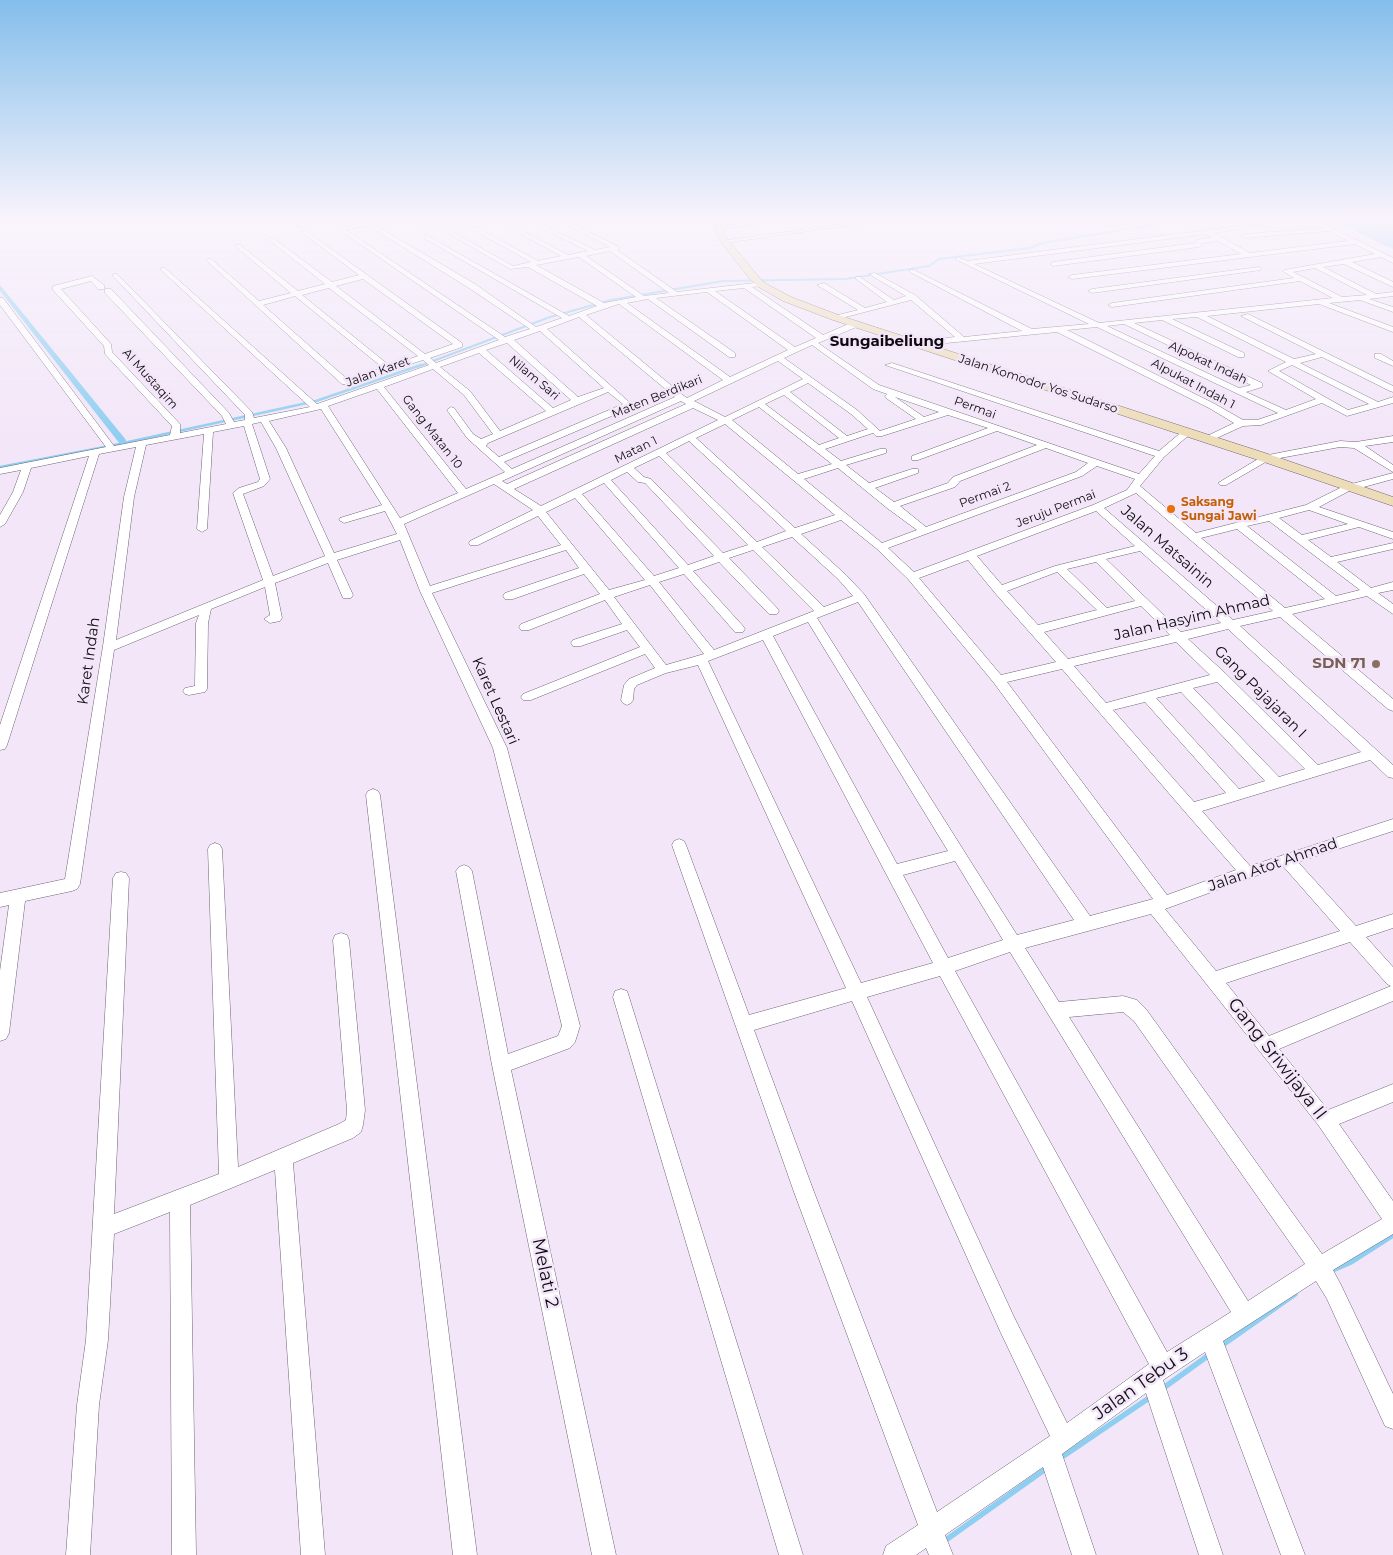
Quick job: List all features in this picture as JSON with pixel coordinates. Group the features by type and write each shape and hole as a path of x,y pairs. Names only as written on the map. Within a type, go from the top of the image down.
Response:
{"street":[{"name":"Al Mustaqim","path":"61,294 108,346 108,352 175,433"},
{"name":"Al Mustaqim","path":"109,294 229,421"},
{"path":"132,294 249,419 265,479 261,484 238,493 269,581 276,618 270,619"},
{"name":"Karet Lestari","path":"188,294 307,399 318,406 398,523 426,591 500,748 571,1026 569,1036 564,1042 501,1064"},
{"path":"246,294 343,381 350,382 389,370 429,361 456,347 458,343 389,294"},
{"path":"258,304 297,294 389,370"},
{"path":"341,294 468,393 498,435"},
{"path":"436,294 502,338 577,401"},
{"path":"483,294 533,327 610,388 640,416"},
{"path":"525,294 566,317"},
{"path":"583,294 602,305"},
{"path":"637,294 732,355"},
{"name":"Jalan Karet","path":"0,471 94,453 109,447 142,444 175,433 210,430 229,421 264,419 318,406 380,386 429,361 480,349 502,338 580,314 602,305 656,294"},
{"path":"713,294 794,350"},
{"path":"757,294 822,338"},
{"name":"Jalan Komodor Yos Sudarso","path":"778,294 837,318 1208,438 1393,502"},
{"path":"835,294 863,310"},
{"path":"881,294 893,302"},
{"path":"906,294 962,339"},
{"path":"956,294 1031,332"},
{"name":"Alpokat Indah","path":"1031,294 1285,413"},
{"path":"1096,294 1119,310"},
{"path":"1112,305 1198,294"},
{"path":"1329,294 1341,299"},
{"path":"1370,294 1375,296"},
{"path":"916,344 1098,325 1128,320 1393,294"},
{"path":"837,318 912,297"},
{"path":"1360,298 1393,310"},
{"path":"0,300 109,447"},
{"path":"620,301 728,380"},
{"path":"1319,302 1393,330"},
{"name":"Gang Sriwijaya II","path":"580,314 688,401 727,421 881,547 912,577 998,680 1214,979 1325,1120 1393,1218"},
{"path":"1198,314 1378,405"},
{"path":"1246,316 1393,389"},
{"path":"1163,318 1242,356"},
{"path":"1128,320 1259,385 1238,390"},
{"name":"Maten Berdikari","path":"398,523 640,416 688,401 728,380 856,324"},
{"name":"Alpukat Indah 1","path":"1058,329 1212,406 1241,423 1258,423 1321,400"},
{"name":"Permai","path":"812,342 876,387 1095,463 1138,482"},
{"name":"Nilam Sari","path":"480,349 552,412 610,388"},
{"path":"1322,355 1293,362 1272,372 1347,413 1393,400"},
{"path":"1378,356 1393,364"},
{"path":"779,358 854,412 879,434 947,412"},
{"path":"889,365 1162,455"},
{"name":"Matan 1","path":"474,544 539,510 727,421 809,379"},
{"name":"Gang Matan 10","path":"380,386 464,494"},
{"path":"876,387 923,420"},
{"path":"784,391 846,439"},
{"path":"507,488 688,401"},
{"path":"760,403 924,530"},
{"path":"497,461 628,405"},
{"path":"451,410 470,436 511,473"},
{"path":"481,444 552,412"},
{"path":"264,419 281,448 348,595"},
{"path":"1208,438 1241,423"},
{"path":"915,458 995,429"},
{"path":"202,529 210,430"},
{"path":"818,448 874,430"},
{"name":"Jeruju Permai","path":"912,577 1097,507 1131,492 1162,455 1187,432"},
{"path":"690,438 842,577 860,597 1086,924"},
{"path":"1223,483 1266,458 1340,444 1356,445 1393,439"},
{"name":"Karet Indah","path":"18,896 72,884 129,497 142,444"},
{"path":"1356,445 1393,469"},
{"path":"891,506 952,485 956,479 1044,446"},
{"path":"796,478 883,451"},
{"path":"660,452 754,546 816,614 959,854 1244,1314"},
{"path":"0,745 94,453"},
{"name":"Permai 2","path":"881,547 1080,474 1095,463"},
{"path":"0,524 18,492 27,466"},
{"path":"628,468 641,480 648,481 773,611"},
{"path":"867,487 915,471"},
{"path":"1196,536 1310,507 1348,488 1393,476"},
{"path":"605,479 739,629"},
{"path":"494,480 539,510 630,624 663,670"},
{"path":"1138,482 1196,536 1393,706"},
{"path":"576,493 652,581 707,657 1007,1324 1056,1455 1084,1555"},
{"path":"344,520 387,507"},
{"name":"Jalan Matsainin","path":"1097,507 1393,772"},
{"path":"1310,507 1393,536"},
{"path":"525,627 607,595 842,516"},
{"path":"1271,517 1393,610"},
{"path":"1300,539 1361,524"},
{"path":"1239,525 1335,601"},
{"path":"108,648 269,581 331,558 403,536"},
{"path":"426,591 568,546"},
{"path":"1330,561 1393,546"},
{"path":"999,590 1059,568 1142,547"},
{"path":"970,555 1247,873"},
{"name":"Gang Pajajaran I","path":"1097,557 1221,676 1315,770"},
{"path":"1059,568 1104,611"},
{"path":"509,596 587,569"},
{"name":"Jalan Hasyim Ahmad","path":"998,680 1393,586"},
{"path":"627,700 628,688 633,682 663,670 707,657 860,597"},
{"path":"1035,630 1144,602"},
{"path":"189,691 201,689 202,623 206,610 204,608"},
{"path":"578,643 630,624"},
{"path":"766,634 944,967 1156,1381 1211,1555"},
{"path":"527,697 647,649"},
{"path":"1105,708 1221,676"},
{"path":"1183,686 1276,782"},
{"path":"1147,696 1235,794"},
{"path":"1191,809 1235,794 1372,754"},
{"path":"374,795 465,1555"},
{"name":"Jalan Atot Ahmad","path":"744,1025 944,967 1014,943 1159,904 1286,859 1393,825"},
{"path":"679,845 804,1192 936,1541"},
{"path":"215,850 228,1180"},
{"path":"893,870 959,854"},
{"path":"1286,859 1393,979"},
{"name":"Melati 2","path":"464,871 501,1064 604,1555"},
{"path":"78,1555 88,1405 96,1348 104,1228 121,878"},
{"path":"0,900 18,896 0,1033"},
{"path":"1214,979 1393,921"},
{"path":"104,1228 180,1200 346,1131 354,1124 356,1110 341,940"},
{"path":"1266,1046 1393,993"},
{"path":"621,997 791,1555"},
{"path":"1056,1010 1123,1004 1131,1006 1140,1015 1321,1270 1334,1292 1393,1418"},
{"path":"1325,1120 1393,1092"},
{"path":"284,1156 313,1555"},
{"path":"180,1200 184,1555"},
{"name":"Jalan Tebu 3","path":"896,1555 936,1541 1156,1381 1214,1345 1244,1314 1321,1270 1393,1223"},
{"path":"1214,1345 1293,1555"}],"waterway":[{"path":"5,294 123,442"},
{"path":"417,367 550,317 611,300 649,294"},
{"path":"0,467 110,446 316,401 421,365"},
{"path":"1330,1271 1351,1262 1393,1235"},
{"path":"1221,1346 1295,1294"},
{"path":"1162,1389 1209,1355"},
{"path":"1059,1459 1152,1396"},
{"path":"943,1542 1047,1468"}],"place":[{"name":"Saksang Sungai Jawi","path":"1171,509"},
{"name":"SDN 71","path":"1376,664"}],"district":[{"name":"Sungaibeliung","path":"887,342"}]}
